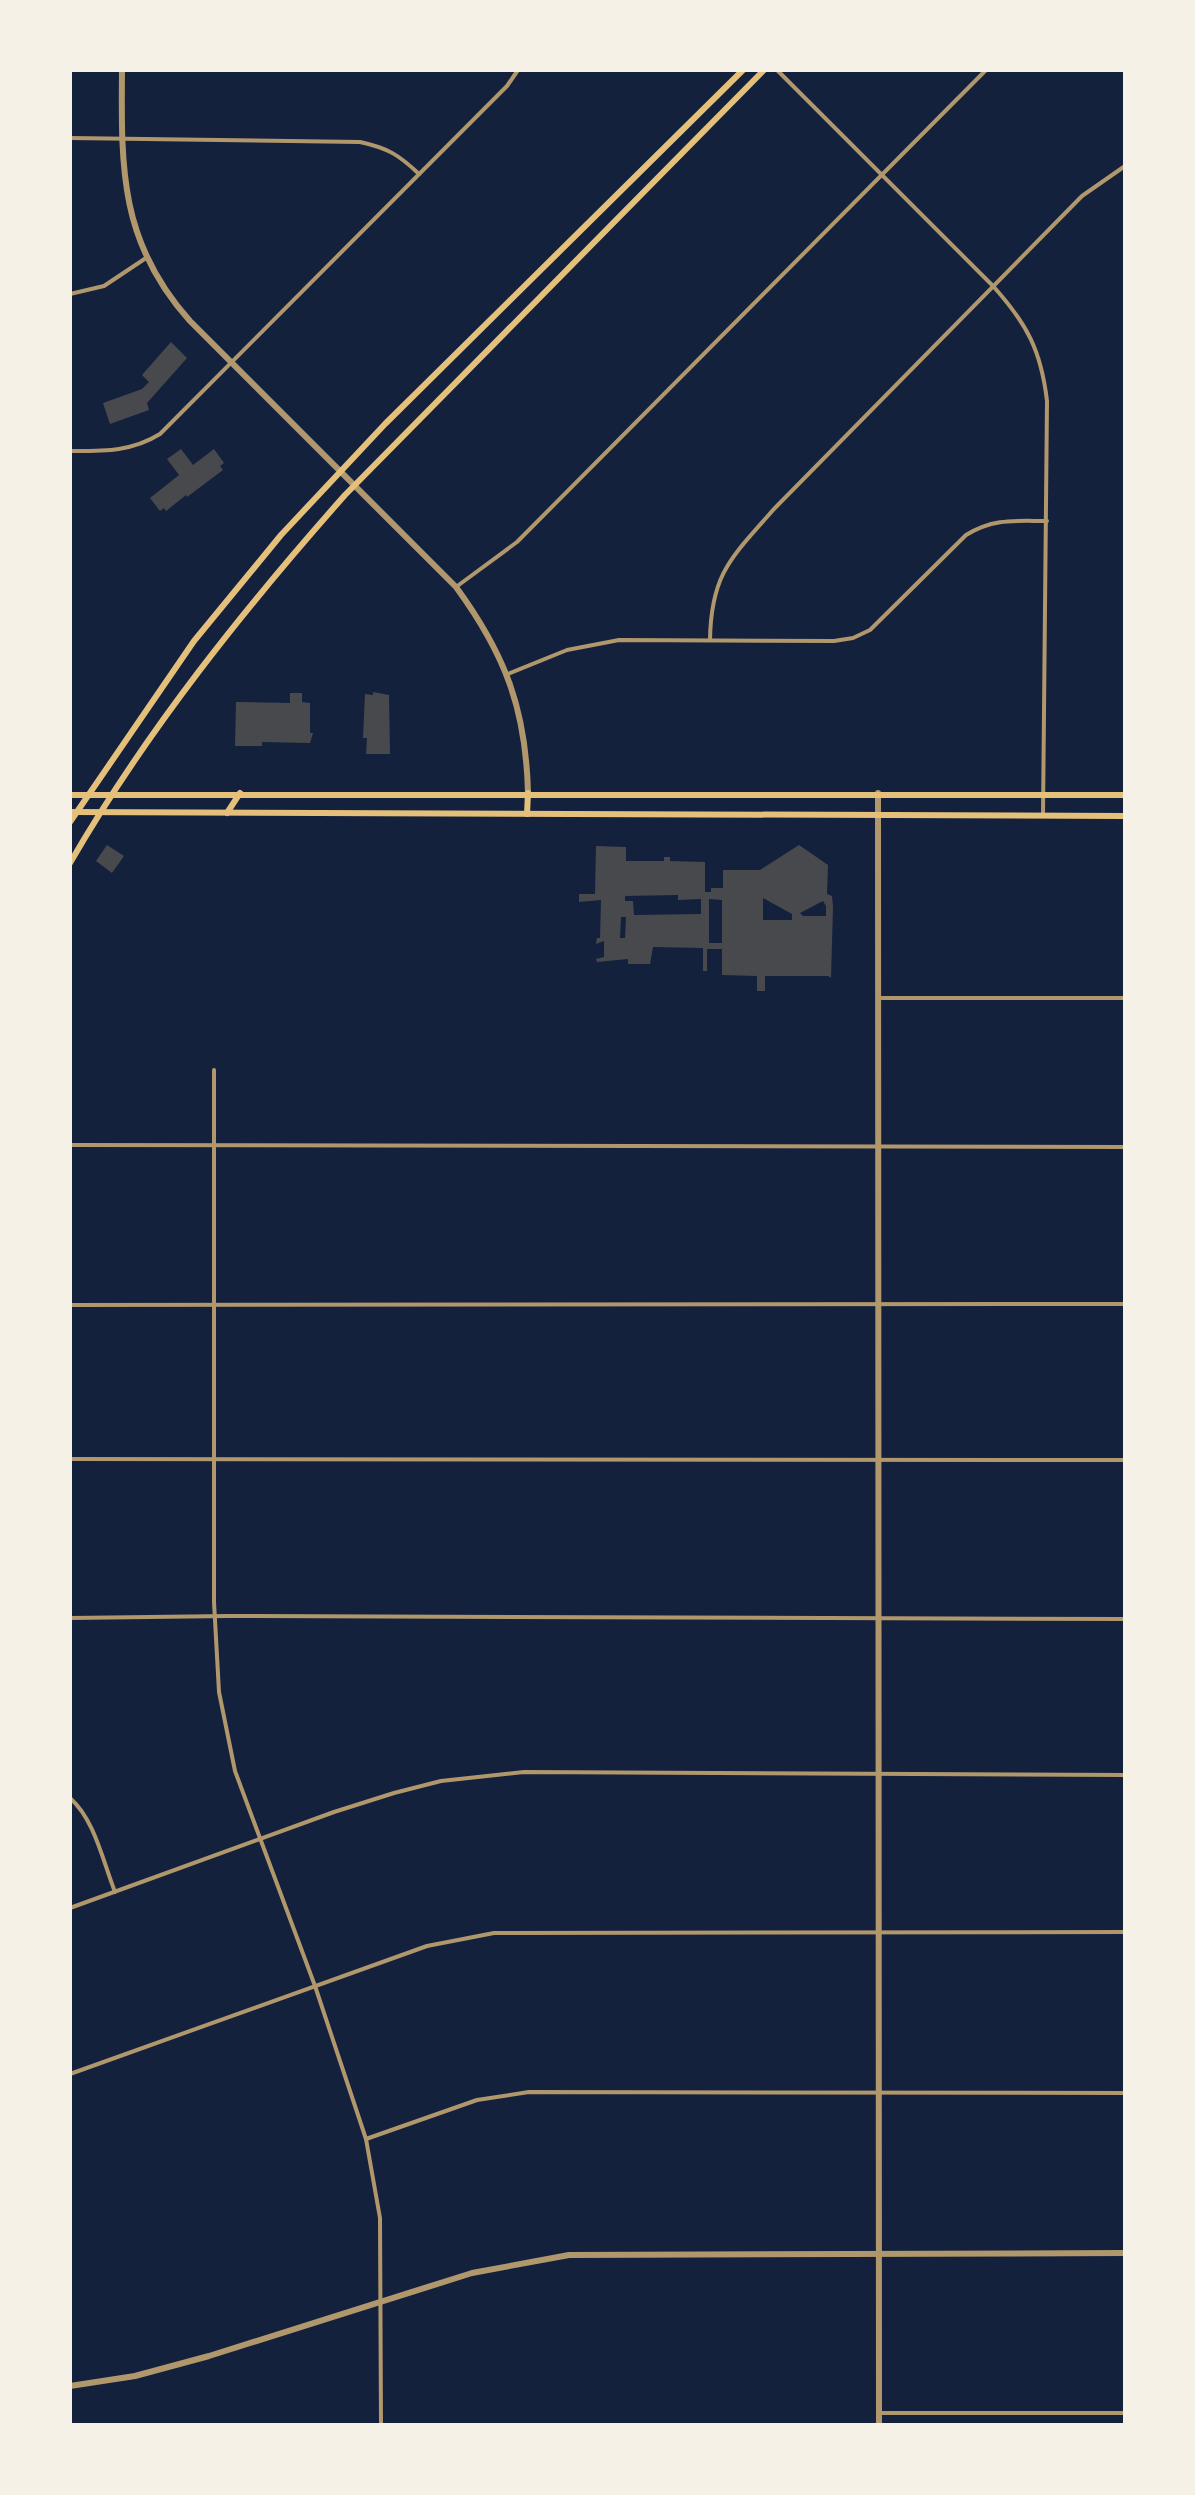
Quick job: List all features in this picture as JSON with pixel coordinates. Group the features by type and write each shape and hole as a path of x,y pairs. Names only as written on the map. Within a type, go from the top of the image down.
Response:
{"main road":[{"path":"70,822 73,812 89,795 194,641 281,535 385,424 743,70"},
{"path":"70,863 112,794 180,697 314,530 764,70"},
{"path":"576,237 588,249"},
{"path":"227,813 240,793"},
{"path":"365,793 365,813"},
{"path":"527,814 528,793"},
{"path":"70,795 1125,795"},
{"path":"73,812 1125,816"}],"street":[{"path":"122,70 126,191 146,258 172,301 456,587 493,643 508,674 526,750 528,793"},
{"path":"70,451 125,450 145,444 160,434 507,86 518,70"},
{"path":"777,70 993,286 1029,332 1043,371 1047,401 1043,815"},
{"path":"456,587 517,542 986,70"},
{"path":"70,138 360,142 384,147 399,155 419,174"},
{"path":"710,640 713,593 725,568 743,544 1082,196 1125,166"},
{"path":"70,294 104,286 146,258"},
{"path":"508,674 567,650 619,640 834,641 853,638 870,630 966,535 983,525 1000,521 1047,521"},
{"path":"878,793 879,2425"},
{"path":"878,998 1125,998"},
{"path":"214,1070 214,1617 219,1692 235,1771 315,1986 366,2139 380,2218 381,2425"},
{"path":"70,1145 1125,1147"},
{"path":"70,1305 1125,1304"},
{"path":"70,1459 1125,1460"},
{"path":"70,1618 1125,1619"},
{"path":"70,1908 394,1793 441,1781 524,1772 1125,1775"},
{"path":"70,1798 88,1822 115,1892"},
{"path":"70,2074 427,1946 494,1933 1125,1932"},
{"path":"366,2139 502,2094 1125,2093"},
{"path":"70,2386 135,2376 486,2270 569,2255 1125,2253"},
{"path":"879,2413 1125,2413"}],"building":[{"path":"171,342 187,358 147,403 149,410 110,424 103,403 142,389 149,382 142,375"},
{"path":"181,449 193,465 214,449 224,463 220,466 223,470 166,511 164,508 160,511 150,498 179,475 167,459"},
{"path":"373,692 389,695 390,754 366,754 367,738 363,738 365,694 373,695"},
{"path":"290,693 302,693 302,702 310,703 310,733 313,733 310,743 262,742 262,746 235,746 236,702 290,703"},
{"path":"107,845 124,856 112,873 96,861"},
{"path":"799,845 828,865 827,894 832,896 833,907 831,978 765,976 765,991 757,991 757,976 722,975 722,949 707,949 707,971 703,971 703,948 653,947 650,964 628,964 628,959 597,962 596,959 604,957 604,941 596,944 597,938 600,938 601,900 579,902 579,894 595,894 596,846 626,847 626,861 664,861 664,857 670,857 670,861 705,862 705,892 711,892 711,888 723,888 723,870 760,870","holes":["678,895 678,900 701,899 701,914 634,915 633,901 625,901 625,896","763,898 792,914 792,920 763,920","709,899 722,900 722,943 709,943","823,901 826,906 826,916 803,916 800,913","621,917 626,917 625,938 620,938"]}]}
